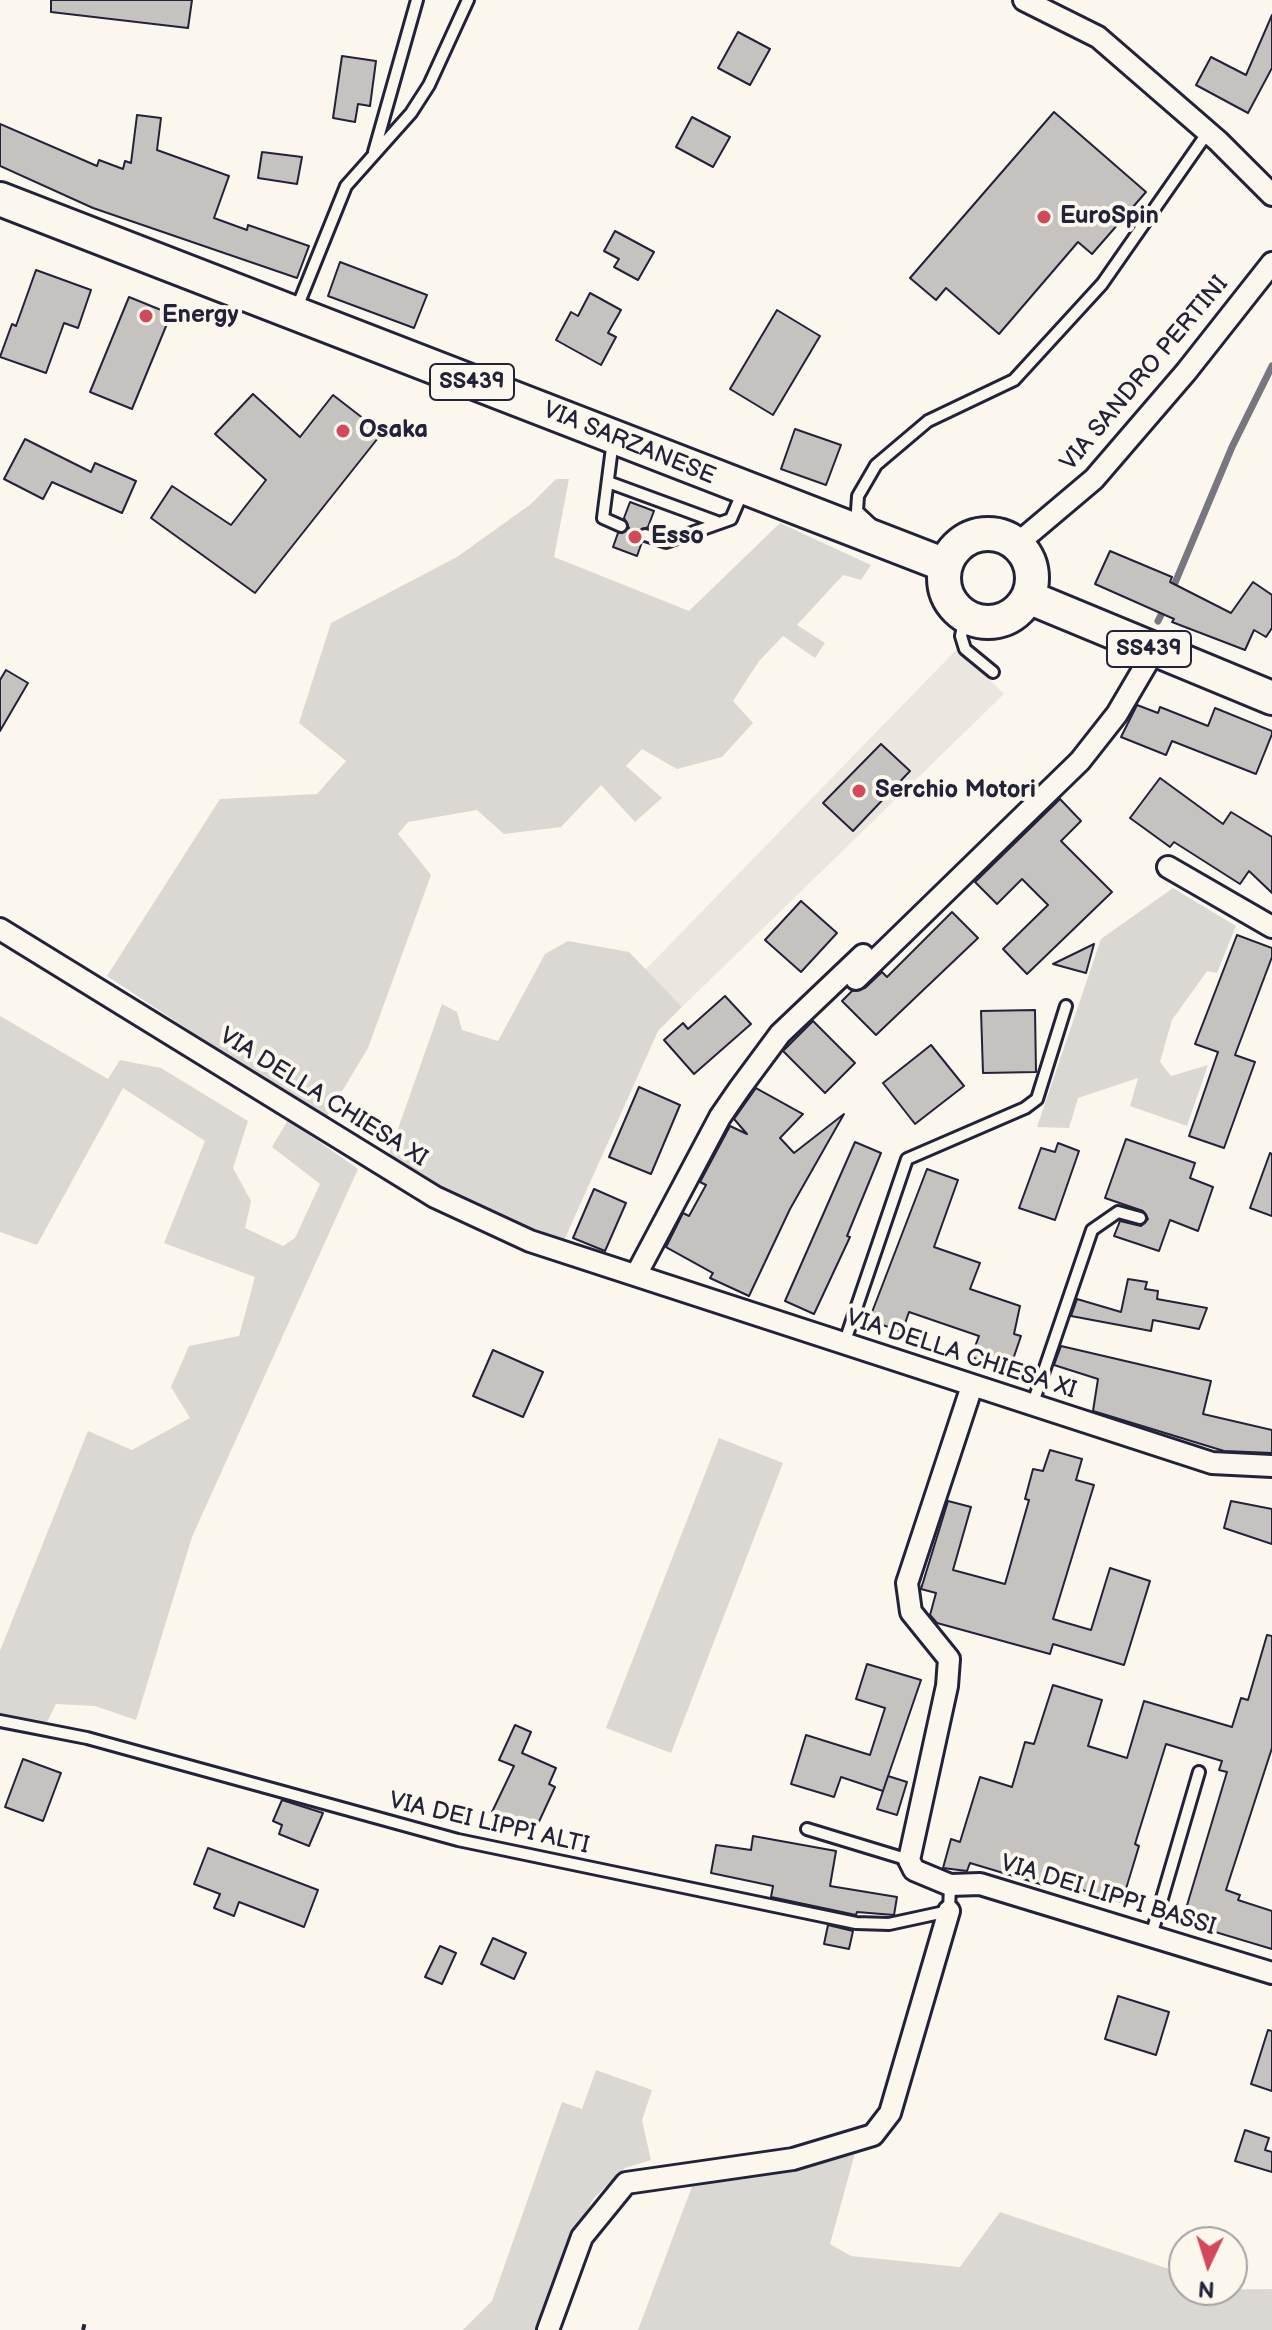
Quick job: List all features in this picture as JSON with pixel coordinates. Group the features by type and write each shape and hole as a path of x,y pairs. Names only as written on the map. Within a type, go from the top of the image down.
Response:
{"main road":[{"name":"VIA SARZANESE","path":"0,199 744,490 932,560"},
{"path":"976,535 1005,536 1017,544 1032,569 1028,597 1008,618 994,622 965,616 946,594 932,560 976,535"},
{"name":"SS439","path":"1028,597 1272,698"}],"street":[{"path":"1024,0 1098,37 1208,132 1272,195"},
{"name":"VIA SANDRO PERTINI","path":"1017,544 1094,479 1272,263"},
{"path":"856,979 1080,761 1117,714 1154,651"},
{"path":"1168,867 1272,927"},
{"name":"VIA DELLA CHIESA XI","path":"0,929 435,1197 530,1241 1212,1463 1272,1466"},
{"path":"636,1275 720,1117 740,1088 780,1034 869,949"},
{"path":"909,1860 947,1686 949,1659 911,1612 907,1583 972,1386"},
{"name":"VIA DEI LIPPI BASSI","path":"909,1860 914,1870 950,1885 980,1884 1272,1973"},
{"path":"548,2330 582,2237 626,2183 793,2159 873,2135 890,2113 949,1911"}],"lane":[{"path":"374,154 417,0"},
{"path":"295,312 346,186 411,113 429,85 468,0"},
{"path":"932,560 878,531 857,511 858,496 876,465 928,421 1014,380 1102,284 1208,132"},
{"path":"613,438 603,518 621,526"},
{"path":"608,482 717,522"},
{"path":"645,535 666,542 731,519 744,490"},
{"path":"965,616 961,636 965,649 993,672"},
{"path":"844,1344 907,1159 1025,1108 1037,1099 1045,1082 1066,1006"},
{"path":"1032,1406 1092,1230 1118,1212 1140,1218"},
{"name":"VIA DEI LIPPI ALTI","path":"0,1721 87,1738 458,1840 757,1904 856,1923 889,1924 949,1911"},
{"path":"1151,1936 1199,1772"},
{"path":"807,1829 909,1860"},
{"path":"949,1911 950,1885"}],"path":[{"path":"83,2330 85,2322"}],"shaded area":[{"path":"556,479 569,479 554,557 689,611 780,523 871,565 861,580 843,575 797,625 825,643 815,658 783,636 759,661 733,701 753,723 722,757 677,769 642,749 626,766 662,798 635,822 601,785 561,827 504,834 477,810 408,822 398,834 431,875 368,1048 325,1120 107,976 220,799 317,794 346,761 299,723 331,623 457,557 531,504"},
{"path":"958,648 1004,694 682,1007 645,970"},
{"path":"1173,888 1236,926 1217,973 1207,971 1172,1020 1160,1062 1171,1076 1208,1065 1187,1126 1130,1106 1138,1078 1078,1098 1069,1128 1037,1127 1101,939"},
{"path":"568,941 629,952 682,1007 658,1031 562,1245 439,1193 387,1160 442,1004 457,1012 462,1030 498,1041 545,954"},
{"path":"0,1016 108,1079 120,1060 161,1068 248,1121 233,1168 251,1201 245,1228 283,1246 295,1238 320,1184 272,1147 288,1120 358,1169 192,1537 136,1720 95,1706 56,1704 44,1728 0,1715 0,1651 88,1431 132,1450 190,1418 171,1387 189,1346 239,1336 255,1277 164,1243 205,1141 123,1088 37,1245 0,1232"},
{"path":"719,1438 783,1463 671,1753 606,1728"},
{"path":"596,2070 652,2090 642,2120 651,2160 625,2168 593,2199 560,2265 536,2330 463,2330 492,2301 562,2102 582,2109"},
{"path":"855,2153 830,2244 851,2256 960,2267 1000,2212 1168,2269 1168,2306 1248,2306 1248,2289 1272,2289 1272,2330 638,2330 693,2184 802,2168"}],"building":[{"path":"51,0 192,0 188,28 51,12"},
{"path":"1272,15 1272,68 1248,113 1196,85 1211,57 1246,75"},
{"path":"738,32 770,49 750,85 718,68"},
{"path":"342,56 376,61 370,106 358,104 355,122 333,118"},
{"name":"EuroSpin","path":"1054,112 1146,192 1092,254 1078,242 999,334 946,288 936,300 910,278"},
{"path":"137,115 161,118 157,150 229,176 214,218 247,230 248,225 309,246 297,278 93,208 0,166 0,124 97,166 99,160 123,169 125,161 131,163"},
{"path":"692,117 730,137 713,167 676,147"},
{"path":"262,152 302,157 297,184 258,178"},
{"path":"615,231 654,252 638,280 614,267 619,259 604,251"},
{"path":"340,262 427,295 414,328 328,296"},
{"path":"36,270 91,290 78,328 64,323 46,373 0,357 12,324 16,326"},
{"path":"590,293 621,310 608,333 616,337 601,365 556,340 571,312 578,316"},
{"path":"129,297 171,314 132,409 90,392"},
{"path":"777,310 820,336 773,415 730,389"},
{"path":"253,394 300,437 333,395 382,433 255,593 151,518 172,486 231,525 266,480 215,434"},
{"path":"795,429 841,445 826,485 781,469"},
{"path":"25,439 91,472 95,463 136,481 122,513 52,482 43,499 4,479"},
{"path":"630,502 654,511 648,527 638,532 642,542 637,556 613,547 618,533 629,528 624,518"},
{"path":"1110,551 1172,577 1170,582 1231,613 1253,582 1272,595 1272,628 1266,637 1254,630 1245,650 1172,622 1174,619 1095,584"},
{"path":"6,670 28,683 0,731 0,680"},
{"path":"1137,705 1158,713 1160,707 1208,726 1215,708 1272,731 1272,734 1256,774 1172,741 1166,755 1121,737"},
{"path":"881,744 910,771 853,831 823,803"},
{"path":"1160,778 1223,824 1231,812 1272,837 1272,893 1249,871 1240,884 1174,842 1170,847 1130,818"},
{"path":"1060,799 1081,821 1061,841 1112,892 1027,974 1003,949 1048,905 1022,879 997,904 975,882"},
{"path":"801,901 837,933 801,972 765,940"},
{"path":"952,912 978,938 876,1035 842,1001 852,991 865,988 882,972 887,977"},
{"path":"1237,935 1272,948 1272,957 1235,1055 1255,1062 1224,1148 1189,1136 1218,1052 1195,1044"},
{"path":"1094,944 1086,973 1053,964"},
{"path":"725,996 751,1024 694,1074 664,1040 683,1023 688,1029"},
{"path":"1035,1010 1036,1072 983,1073 981,1011"},
{"path":"813,1021 855,1063 825,1093 783,1051"},
{"path":"931,1045 964,1086 915,1124 883,1083"},
{"path":"639,1087 680,1105 651,1174 609,1157"},
{"path":"756,1088 803,1114 780,1138 794,1153 844,1114 790,1209 749,1296 710,1278 713,1273 666,1247 683,1213 689,1216 706,1185 700,1182 730,1126 747,1134 734,1119"},
{"path":"1126,1139 1195,1163 1190,1178 1213,1187 1198,1231 1170,1220 1159,1251 1114,1236 1120,1221 1141,1226 1148,1219 1143,1211 1105,1198"},
{"path":"855,1142 881,1153 847,1236 850,1237 814,1314 785,1301"},
{"path":"1058,1143 1079,1151 1055,1220 1019,1208 1041,1148 1055,1152"},
{"path":"1272,1154 1272,1216 1250,1208"},
{"path":"927,1169 958,1180 934,1247 980,1263 970,1289 1020,1306 1014,1334 1021,1336 1009,1371 971,1357 979,1336 909,1312 902,1332 869,1320"},
{"path":"594,1189 626,1203 605,1251 573,1238"},
{"path":"1128,1279 1147,1282 1145,1289 1158,1291 1157,1299 1207,1308 1199,1329 1153,1320 1151,1331 1071,1316 1077,1299 1121,1312"},
{"path":"1061,1346 1211,1381 1203,1414 1272,1430 1272,1453 1224,1451 1093,1411 1098,1379 1054,1365"},
{"path":"493,1350 543,1372 523,1417 473,1396"},
{"path":"1050,1450 1082,1459 1076,1480 1094,1485 1053,1619 1091,1630 1110,1568 1150,1581 1124,1665 1053,1644 1050,1654 937,1623 930,1615 936,1593 921,1589 948,1501 971,1507 953,1570 1005,1584 1029,1500 1025,1499 1033,1469 1043,1471"},
{"path":"1231,1501 1272,1509 1272,1544 1224,1528"},
{"path":"1267,1635 1272,1636 1272,1748 1226,1890 1240,1895 1238,1900 1272,1911 1272,1949 1182,1922 1227,1772 1219,1770 1222,1761 1166,1744 1135,1844 1139,1846 1122,1902 1052,1881 1050,1887 970,1863 967,1871 943,1868 951,1839 960,1842 980,1777 1012,1787 1025,1742 1034,1744 1053,1685 1102,1700 1088,1746 1127,1758 1144,1701 1232,1727 1241,1698 1248,1700"},
{"path":"867,1664 921,1680 883,1791 841,1777 834,1797 791,1784 806,1735 870,1755 885,1708 856,1699"},
{"path":"515,1725 531,1732 522,1753 556,1768 549,1784 555,1787 537,1826 529,1821 526,1827 492,1812 514,1766 499,1760"},
{"path":"23,1759 61,1773 43,1821 5,1807"},
{"path":"888,1776 907,1782 897,1815 877,1809"},
{"path":"282,1800 323,1813 309,1846 279,1834 282,1825 273,1821"},
{"path":"753,1836 836,1851 830,1886 897,1897 894,1915 857,1912 856,1915 771,1897 773,1886 711,1873 716,1845 751,1850"},
{"path":"208,1848 318,1890 304,1927 239,1902 234,1916 214,1908 220,1894 194,1884"},
{"path":"828,1925 853,1931 849,1949 824,1944"},
{"path":"493,1938 526,1953 514,1979 481,1964"},
{"path":"440,1946 456,1953 442,1984 425,1977"},
{"path":"1118,1996 1169,2012 1156,2055 1105,2039"},
{"path":"1268,2030 1272,2031 1272,2091 1251,2084"},
{"path":"1245,2130 1269,2138 1265,2150 1272,2152 1272,2172 1235,2161"}],"waterway":[{"path":"1172,590 1232,447 1272,366"},
{"path":"1158,621 1166,605"}],"place":[{"name":"EuroSpin","path":"1044,217"},
{"name":"Energy","path":"146,316"},
{"name":"Osaka","path":"343,431"},
{"name":"Esso","path":"635,537"},
{"name":"Serchio Motori","path":"859,791"}]}
